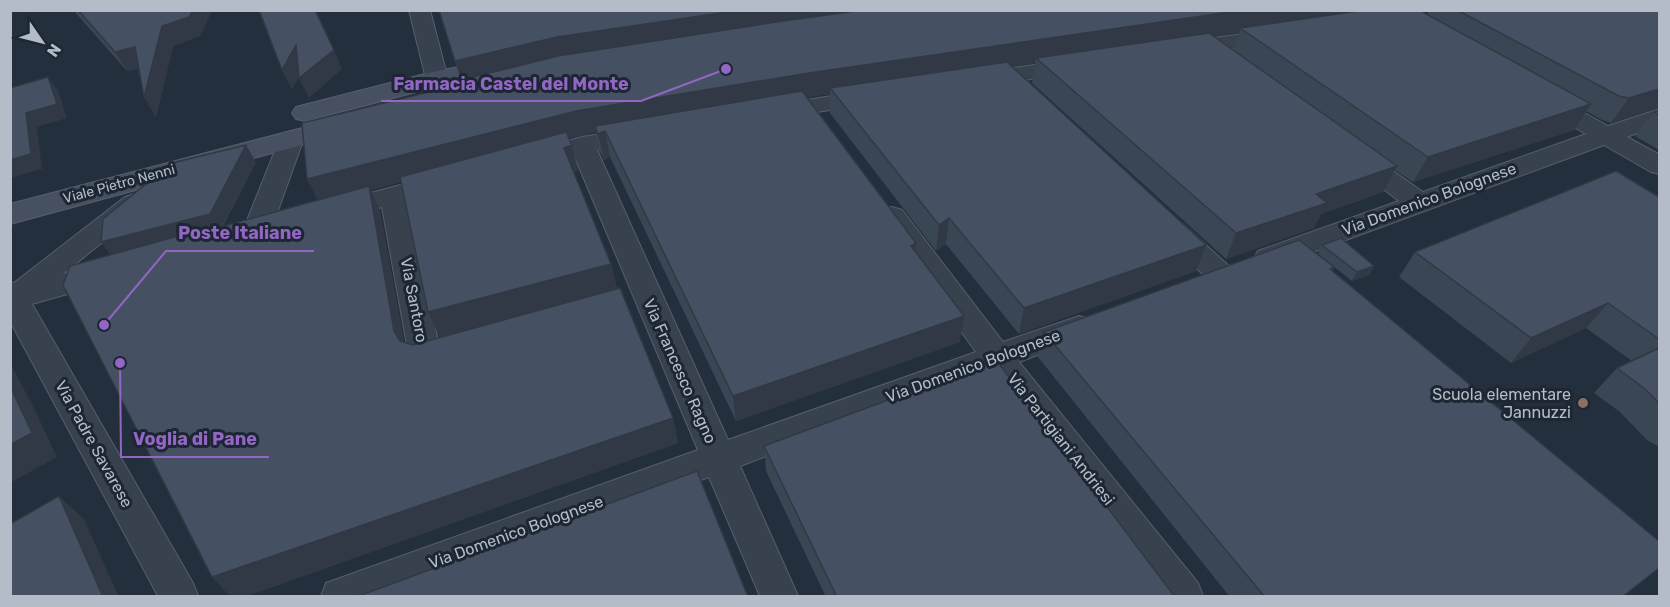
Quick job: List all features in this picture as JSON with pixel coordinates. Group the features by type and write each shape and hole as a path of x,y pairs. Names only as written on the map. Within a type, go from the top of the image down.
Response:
{"main road":[{"name":"Viale Pietro Nenni","path":"10,195 321,109 437,80 523,71 292,138 10,214"}],"street":[{"path":"419,10 437,80"},
{"path":"1158,53 1296,33"},
{"path":"1204,46 1232,66"},
{"path":"962,83 1100,62"},
{"path":"1008,76 1034,100"},
{"path":"1524,88 1659,166"},
{"path":"753,116 892,94"},
{"path":"810,106 831,134"},
{"name":"Via Domenico Bolognese","path":"1187,288 1659,116"},
{"path":"515,163 582,145 662,131"},
{"path":"256,233 292,138"},
{"path":"1335,141 1420,203"},
{"name":"Via Francesco Ragno","path":"582,145 636,298 718,459 779,597"},
{"path":"12,295 177,168"},
{"path":"313,217 460,177"},
{"name":"Via Partigiani Andriesi","path":"872,190 997,357 1184,597"},
{"name":"Via Santoro","path":"393,195 425,356 480,341"},
{"path":"1153,212 1221,275"},
{"path":"1290,250 1318,273"},
{"path":"12,295 129,267"},
{"name":"Via Padre Savarese","path":"12,295 179,597"},
{"name":"Via Domenico Bolognese","path":"340,597 1109,316"}],"building":[{"path":"78,10 193,10 189,17 162,26 144,97 135,47 115,52"},
{"path":"259,10 315,10 334,50 299,78 296,45 282,70"},
{"path":"439,10 741,10 557,37 455,61"},
{"path":"864,10 1243,10 809,73 576,111 307,179 302,123 462,84 461,80 558,56"},
{"path":"1365,10 1419,10 1591,104 1428,157 1240,28"},
{"path":"1457,10 1659,10 1659,89 1629,98 1619,96"},
{"path":"1209,33 1397,166 1316,194 1327,203 1236,233 1036,58"},
{"path":"1007,62 1206,245 1024,308 949,218 939,225 830,88"},
{"path":"48,77 57,104 26,113 31,154 10,160 10,88"},
{"path":"802,91 916,243 911,246 964,316 733,396 605,131 598,134 595,126"},
{"path":"566,132 572,145 564,148 611,264 428,312 400,177"},
{"path":"246,145 210,214 101,242 103,219 172,163"},
{"path":"1616,171 1659,197 1659,339 1608,303 1531,338 1415,252"},
{"path":"369,186 394,331 400,341 413,345 620,288 673,418 212,577 63,285 70,266"},
{"path":"1341,238 1374,266 1357,272 1322,245"},
{"path":"1299,240 1334,267 1330,269 1659,541 1659,568 1622,597 1265,597 1044,332"},
{"path":"1659,348 1659,403 1644,388 1617,368"},
{"path":"996,360 1175,597 837,597 764,446"},
{"path":"10,386 32,433 10,445"},
{"path":"697,471 748,597 356,597"},
{"path":"59,496 103,597 10,597 10,524"}],"place":[{"name":"Farmacia Castel del Monte","path":"726,69"},
{"name":"Poste Italiane","path":"104,325"},
{"name":"Voglia di Pane","path":"120,363"},
{"name":"Scuola elementare Jannuzzi","path":"1583,403"}]}
